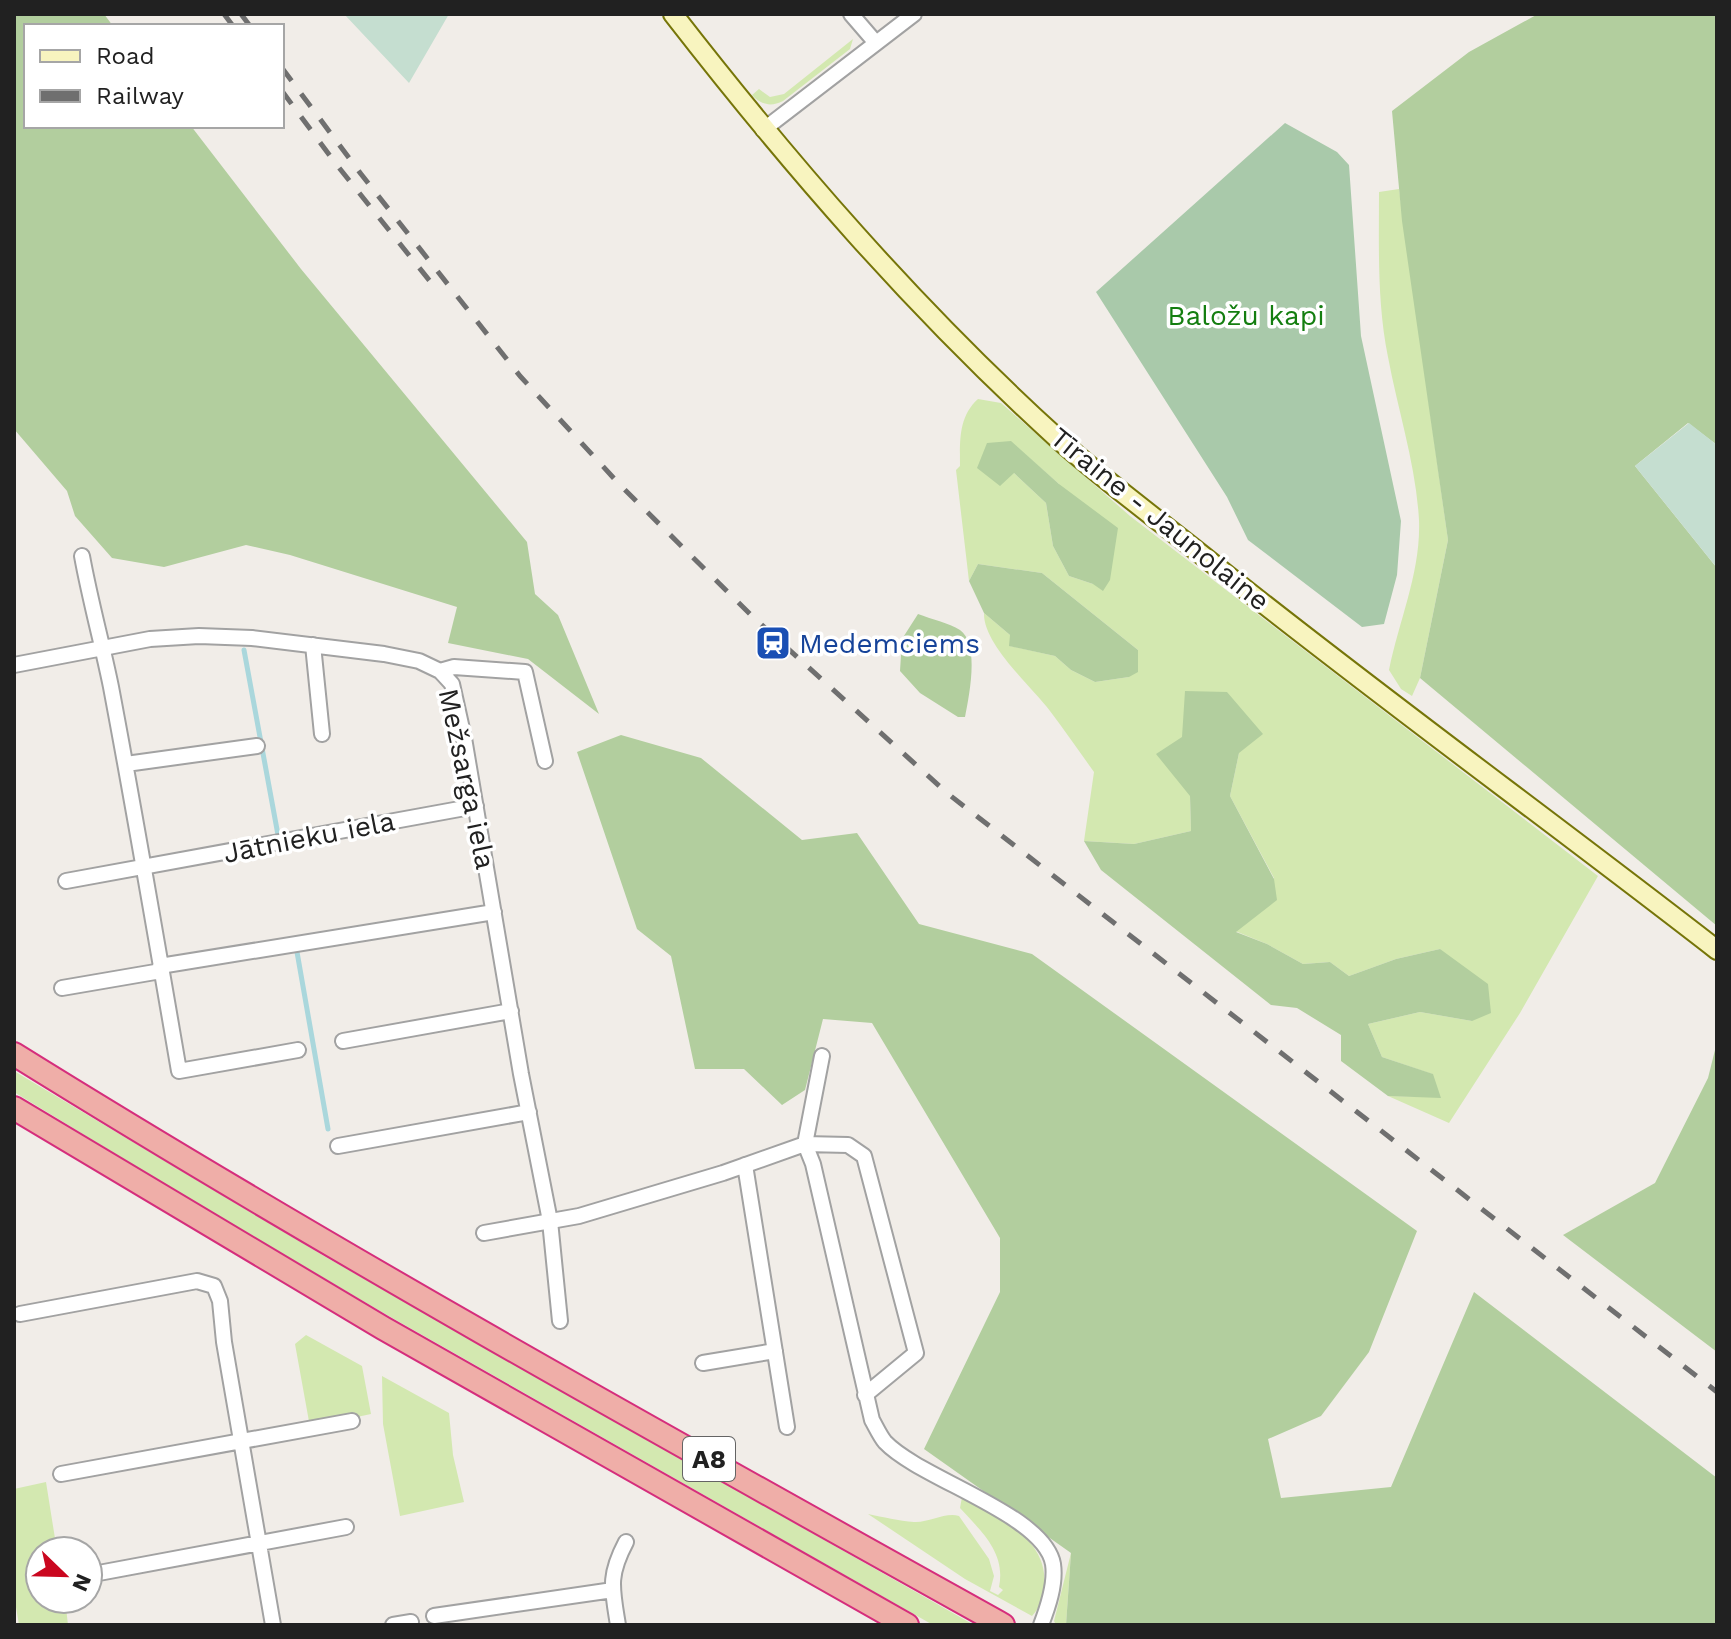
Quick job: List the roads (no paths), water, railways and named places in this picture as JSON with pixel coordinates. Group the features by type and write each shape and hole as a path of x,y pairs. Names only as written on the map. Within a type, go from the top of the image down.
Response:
{"highway":[{"name":"A8","path":"14,1054 450,1313 1003,1625"},
{"name":"A8","path":"14,1108 383,1328 907,1625"}],"main road":[{"name":"Tīraine - Jaunolaine","path":"673,14 763,130 889,274 983,369 1060,440 1255,597 1717,950"}],"street":[{"path":"851,14 876,43"},
{"path":"763,130 914,14"},
{"path":"82,556 126,764 179,1071 298,1050"},
{"name":"Mežsarga iela","path":"14,665 150,639 199,636 252,638 419,661 440,671 452,684 550,1221 560,1321"},
{"path":"313,645 322,734"},
{"path":"440,671 454,667 525,672 545,761"},
{"path":"126,764 257,746"},
{"name":"Jātnieku iela","path":"66,881 476,806"},
{"path":"62,988 161,968 494,912"},
{"path":"343,1041 511,1011"},
{"path":"822,1056 805,1144 813,1164 872,1420 884,1441 949,1483 981,1499 1044,1543 1053,1564 1052,1590 1041,1625"},
{"path":"338,1146 529,1112"},
{"path":"484,1233 579,1216 805,1144 848,1145 864,1156 916,1353 865,1395"},
{"path":"745,1165 787,1427"},
{"path":"20,1314 197,1281 214,1286 220,1301 224,1342 273,1625"},
{"path":"703,1363 775,1351"},
{"path":"61,1474 352,1421"},
{"path":"104,1572 346,1527"},
{"path":"618,1625 613,1590 614,1565 626,1542"},
{"path":"434,1616 613,1590"},
{"path":"393,1625 411,1622"}],"waterway":[{"path":"244,650 278,835"},
{"path":"297,952 328,1129"}],"railway":[{"path":"224,14 232,24"},
{"path":"241,14 248,24"},
{"path":"284,71 520,376 621,486 754,618 947,793 1717,1392"},
{"path":"284,94 437,290"}],"place":[{"name":"Medemciems","path":"773,643"}],"park label":[{"name":"Baložu kapi","path":"1246,315"}]}
